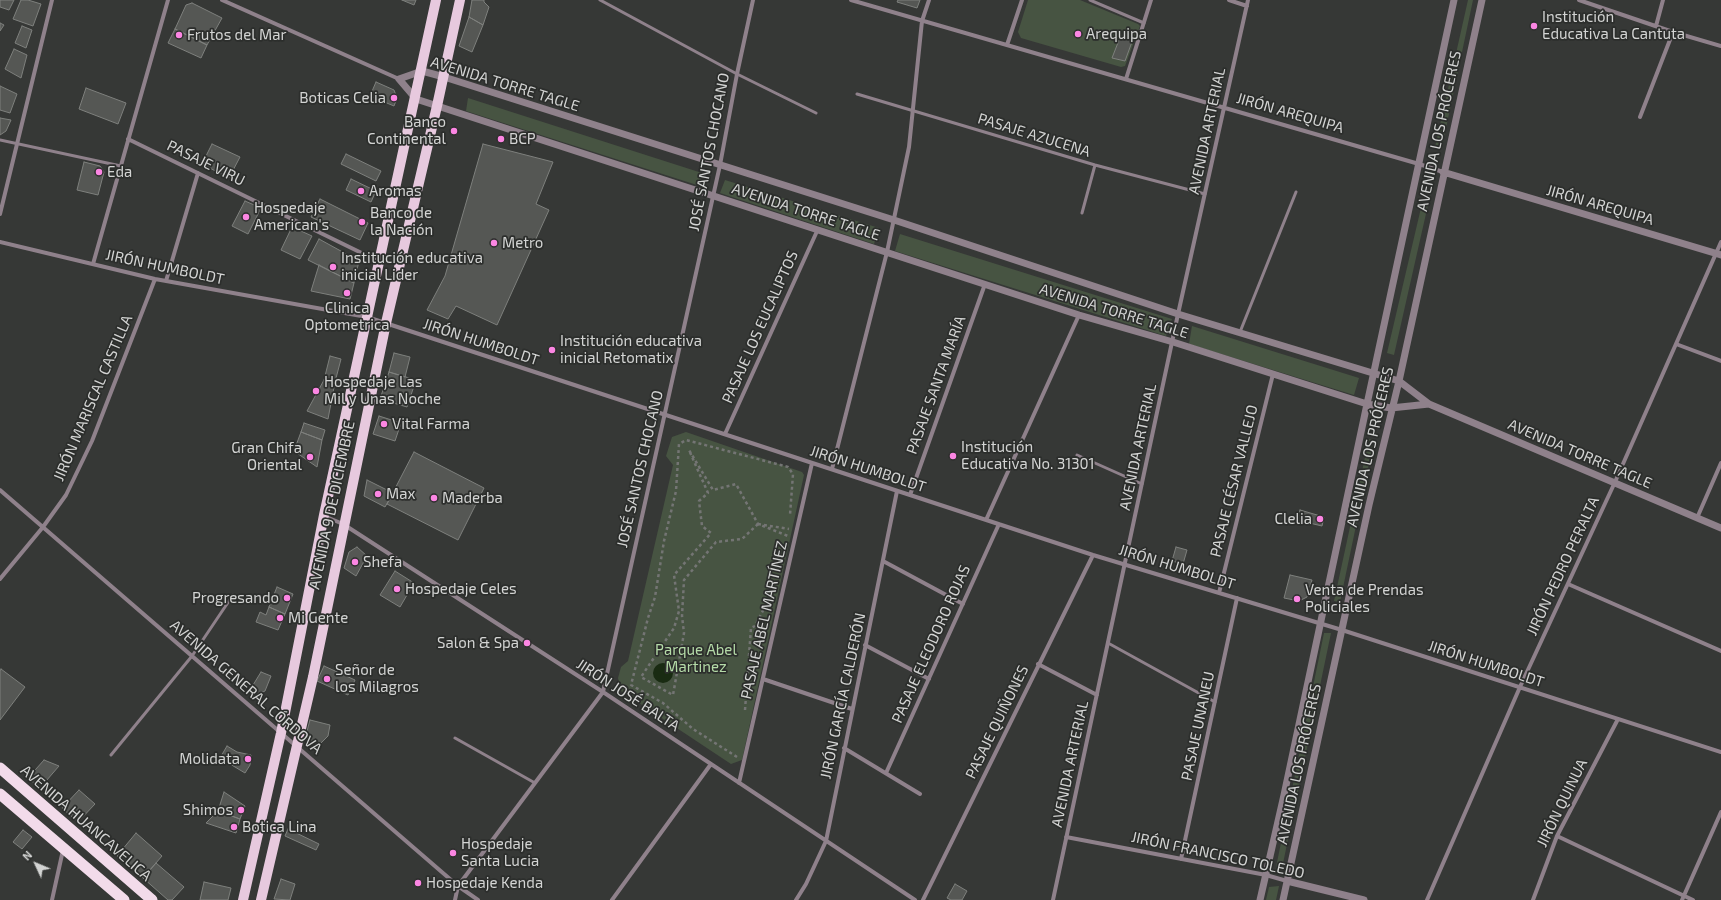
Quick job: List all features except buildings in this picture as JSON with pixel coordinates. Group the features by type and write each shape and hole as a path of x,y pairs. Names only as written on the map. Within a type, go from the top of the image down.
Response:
{"highway":[{"name":"AVENIDA HUANCAVELICA","path":"0,768 152,900"},
{"path":"0,794 124,900"}],"main road":[{"name":"AVENIDA 9 DE DICIEMBRE","path":"243,900 281,733 324,515 422,72 436,0"},
{"name":"AVENIDA 9 DE DICIEMBRE","path":"261,900 313,677 343,524 386,323 444,77 460,0"}],"street":[{"path":"0,214 52,0"},
{"path":"93,264 168,0"},
{"path":"222,0 399,79 416,99"},
{"name":"JOSÉ SANTOS CHOCANO","path":"456,900 458,886 603,692 720,165 737,74 754,0"},
{"name":"JIRÓN AREQUIPA","path":"850,0 1419,164 1719,254"},
{"path":"832,469 887,252 910,147 922,21 929,0"},
{"path":"1007,45 1022,0"},
{"path":"1126,79 1151,0"},
{"path":"1229,0 1247,6"},
{"name":"AVENIDA ARTERIAL","path":"1053,900 1178,314 1248,0"},
{"name":"AVENIDA LOS PRÓCERES","path":"1260,900 1454,0"},
{"name":"AVENIDA LOS PRÓCERES","path":"1283,900 1391,408 1399,381 1443,172 1482,0"},
{"path":"1579,0 1673,32 1721,46"},
{"path":"1656,26 1663,0"},
{"path":"1640,117 1673,32"},
{"name":"AVENIDA TORRE TAGLE","path":"399,79 422,72 444,77 894,220 1178,314 1374,372 1399,381 1429,404 1721,528"},
{"name":"AVENIDA TORRE TAGLE","path":"416,99 1079,315 1173,342 1367,404 1391,408 1429,404"},
{"name":"PASAJE VIRU","path":"128,139 380,262"},
{"path":"166,281 198,173"},
{"name":"PASAJE LOS EUCALIPTOS","path":"725,434 818,229"},
{"name":"JIRÓN HUMBOLDT","path":"0,242 155,279 367,317 1093,555 1320,623 1721,752"},
{"name":"JIRÓN PEDRO PERALTA","path":"1427,900 1520,687 1615,482 1676,344 1719,254 1721,242"},
{"name":"JIRÓN MARISCAL CASTILLA","path":"0,579 43,528 66,495 92,441 155,279"},
{"name":"PASAJE SANTA MARÍA","path":"910,495 985,284"},
{"path":"986,520 1079,315"},
{"path":"1676,344 1721,361"},
{"name":"PASAJE CÉSAR VALLEJO","path":"1219,593 1273,374"},
{"name":"PASAJE ABEL MARTÍNEZ","path":"739,783 812,463"},
{"path":"1697,518 1721,463"},
{"name":"AVENIDA GENERAL CÓRDOVA","path":"0,490 458,886 478,900"},
{"name":"JIRÓN GARCÍA CALDERÓN","path":"796,900 806,884 826,841 897,491"},
{"name":"JIRÓN JOSÉ BALTA","path":"324,515 343,524 603,692 915,900"},
{"name":"PASAJE ELEODORO ROJAS","path":"886,773 999,524"},
{"name":"PASAJE QUIÑONES","path":"923,900 1093,555"},
{"path":"883,561 963,604"},
{"path":"1568,584 1721,651"},
{"name":"PASAJE UNANEU","path":"1181,859 1238,598"},
{"path":"865,645 929,679"},
{"path":"1038,664 1097,695"},
{"path":"763,679 852,709"},
{"name":"JIRÓN QUINUA","path":"1533,900 1557,836 1618,719"},
{"path":"844,748 920,794"},
{"path":"612,900 711,764"},
{"path":"1683,898 1721,812"},
{"path":"1557,836 1683,898 1693,900"},
{"name":"JIRÓN FRANCISCO TOLEDO","path":"1066,838 1266,875 1364,900"},
{"path":"52,900 63,848"}],"lane":[{"path":"600,0 737,74 816,113"},
{"path":"1090,0 1144,23"},
{"name":"PASAJE AZUCENA","path":"857,94 1095,165 1205,194"},
{"path":"0,140 121,166"},
{"path":"1082,213 1095,165"},
{"path":"1240,332 1296,192"},
{"path":"1077,455 1142,484"},
{"path":"111,755 192,656 233,594"},
{"path":"1108,643 1216,702"},
{"path":"455,738 535,783"}],"path":[{"path":"742,760 693,729 663,703 631,685 651,606 655,597 664,540 676,491 678,447 681,442 686,440 790,468 793,477 789,530 758,524"},
{"path":"758,524 742,539 716,542 684,580 682,616 684,633 673,695 641,677 674,628 679,611 674,575 711,533 702,526 699,501 708,493 689,450 713,490 736,484 758,524 790,537"},
{"path":"745,713 751,628 755,626 775,585"}],"green space":[{"name":"Arequipa","path":"1028,0 1080,0 1138,24 1140,26 1125,66 1121,67 1021,38 1018,32"},
{"path":"1468,0 1473,0 1442,147 1435,147"},
{"path":"468,98 702,173 700,186 466,111"},
{"path":"725,180 879,228 874,244 720,193"},
{"path":"1424,195 1430,196 1394,355 1387,353"},
{"path":"900,234 1172,319 1166,336 895,251"},
{"path":"1192,326 1359,378 1354,395 1189,344"},
{"name":"Parque Abel Martinez","path":"686,432 802,472 804,475 742,760 731,764 621,691 618,678 621,667 628,661 673,465 666,456 672,437"},
{"path":"1369,439 1374,440 1340,602 1334,601"},
{"path":"1324,633 1331,633 1281,873 1275,872"},
{"path":"1279,886 1276,900 1266,900 1269,887"}],"shaded area":[{"path":"659,663 667,663 673,669 673,677 667,683 659,683 653,677 653,669"}],"place":[{"name":"Institución Educativa La Cantuta","path":"1534,26"},
{"name":"Arequipa","path":"1078,34"},
{"name":"Frutos del Mar","path":"179,35"},
{"name":"Boticas Celia","path":"394,98"},
{"name":"Banco Continental","path":"454,131"},
{"name":"BCP","path":"501,139"},
{"name":"Eda","path":"99,172"},
{"name":"Aromas","path":"361,191"},
{"name":"Hospedaje American's","path":"246,217"},
{"name":"Banco de la Nación","path":"362,222"},
{"name":"Metro","path":"494,243"},
{"name":"Institución educativa inicial Lider","path":"333,267"},
{"name":"Clinica Optometrica","path":"347,293"},
{"name":"Institución educativa inicial Retomatix","path":"552,350"},
{"name":"Hospedaje Las Mil y Unas Noche","path":"316,391"},
{"name":"Vital Farma","path":"384,424"},
{"name":"Institución Educativa No. 31301","path":"953,456"},
{"name":"Gran Chifa Oriental","path":"310,457"},
{"name":"Max","path":"378,494"},
{"name":"Maderba","path":"434,498"},
{"name":"Clelia","path":"1320,519"},
{"name":"Shefa","path":"355,562"},
{"name":"Hospedaje Celes","path":"397,589"},
{"name":"Progresando","path":"287,598"},
{"name":"Venta de Prendas Policiales","path":"1297,599"},
{"name":"Mi Gente","path":"280,618"},
{"name":"Salon & Spa","path":"527,643"},
{"name":"Señor de los Milagros","path":"327,679"},
{"name":"Molidata","path":"248,759"},
{"name":"Shimos","path":"241,810"},
{"name":"Botica Lina","path":"234,827"},
{"name":"Hospedaje Santa Lucia","path":"453,853"},
{"name":"Hospedaje Kenda","path":"418,883"}]}
